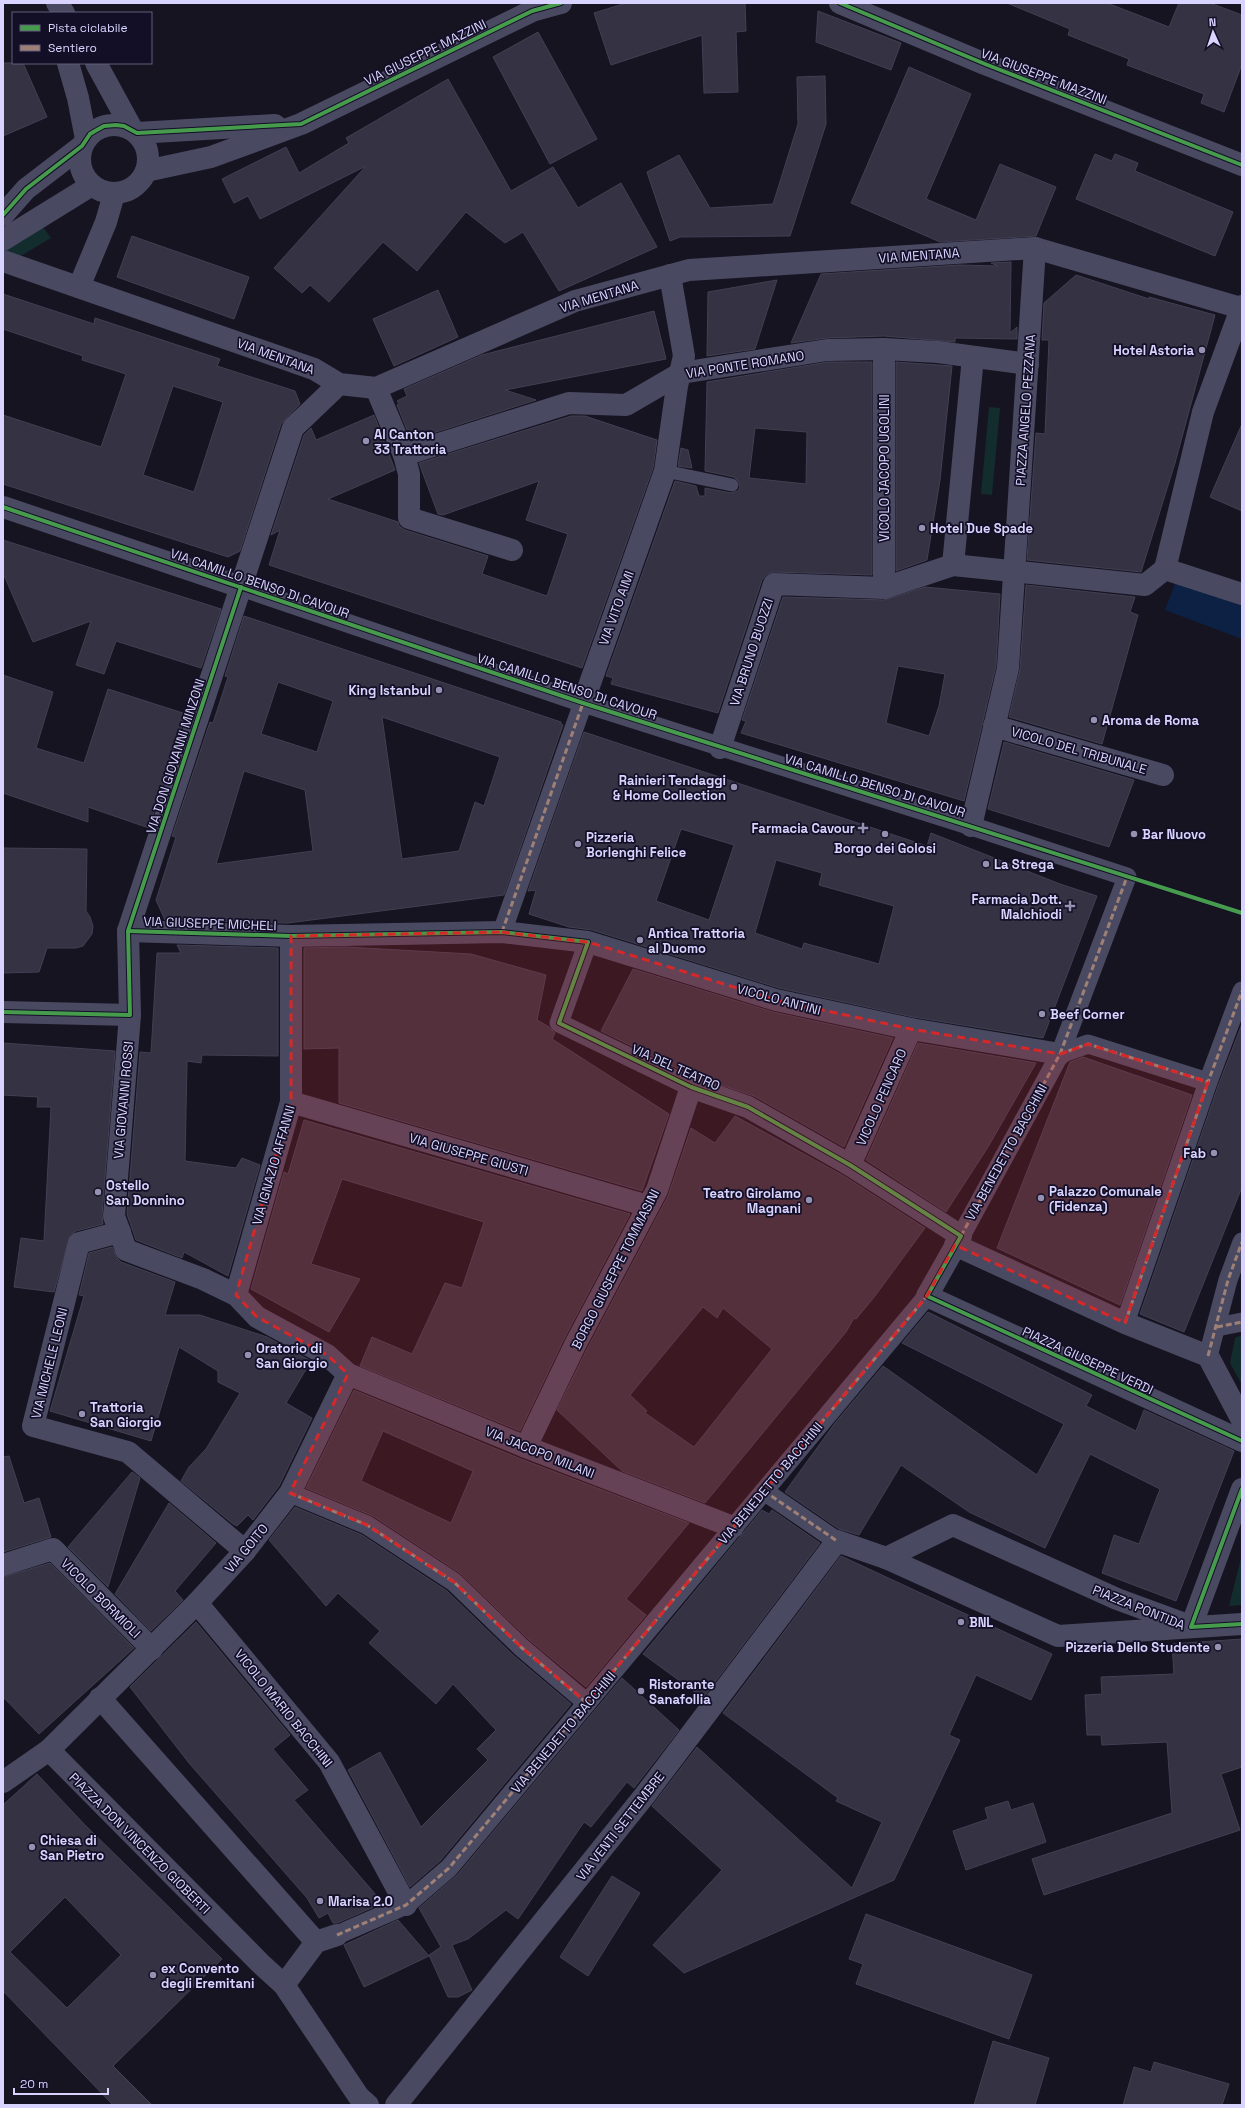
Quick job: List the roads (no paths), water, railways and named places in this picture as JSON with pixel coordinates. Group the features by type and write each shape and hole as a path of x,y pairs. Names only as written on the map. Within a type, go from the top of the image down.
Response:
{"street":[{"path":"57,3 63,12"},
{"name":"VIA GIUSEPPE MAZZINI","path":"146,171 211,157 300,124 532,11 561,3"},
{"name":"VIA GIUSEPPE MAZZINI","path":"840,3 985,64 1242,165"},
{"path":"3,215 26,189 84,143 95,131 110,125 124,126 134,131 142,138 148,152 146,171 141,181 131,189 114,194 92,185 82,173 80,166 84,143 78,98 68,64"},
{"path":"97,64 134,131"},
{"path":"134,131 300,124"},
{"path":"3,240 92,185"},
{"path":"79,287 106,222 114,194"},
{"name":"VIA MENTANA","path":"3,261 17,268 79,287 314,369 339,384 376,388 575,301 689,270 1035,248 1242,307"},
{"name":"PIAZZA ANGELO PEZZANA","path":"972,826 1008,668 1035,248"},
{"name":"VIA VITO AIMI","path":"502,932 665,471 677,386 684,356 670,275"},
{"path":"1242,307 1203,412 1165,569 1242,594"},
{"name":"VIA PONTE ROMANO","path":"404,455 569,403 626,405 681,373 827,350 884,349 973,357 1028,364"},
{"name":"VICOLO JACOPO UGOLINI","path":"884,349 884,588"},
{"path":"953,565 973,357"},
{"name":"VIA DON GIOVANNI MINZONI","path":"128,930 293,428 339,384"},
{"path":"376,388 404,455 410,474 409,518 512,550"},
{"name":"VIA CAMILLO BENSO DI CAVOUR","path":"3,507 582,703 720,748 972,826 1127,877"},
{"name":"VIA BRUNO BUOZZI","path":"720,748 774,584 884,588 953,565 1144,585 1165,569"},
{"name":"VICOLO DEL TRIBUNALE","path":"994,726 1163,775"},
{"name":"VIA BENEDETTO BACCHINI","path":"316,1942 406,1905 449,1868 927,1296 1060,1054 1127,877"},
{"name":"VIA GIUSEPPE MICHELI","path":"130,1015 128,930 291,936 502,932"},
{"name":"VICOLO ANTINI","path":"502,932 588,942 776,1000 911,1030 1060,1054"},
{"name":"VIA IGNAZIO AFFANNI","path":"236,1295 291,1102 291,936"},
{"name":"VIA DEL TEATRO","path":"588,942 559,1023 691,1087 748,1107 850,1165 958,1240"},
{"path":"1125,1323 1208,1082 1242,991"},
{"path":"3,1012 130,1015"},
{"name":"VIA GIOVANNI ROSSI","path":"130,1015 114,1216 126,1250 203,1279 236,1295 257,1317 327,1355 348,1374"},
{"name":"VICOLO PENCARO","path":"850,1165 911,1030"},
{"path":"1060,1054 1088,1044 1208,1082"},
{"name":"BORGO GIUSEPPE TOMMASINI","path":"526,1447 575,1345 656,1190 691,1087"},
{"name":"VIA GIUSEPPE GIUSTI","path":"291,1102 648,1206"},
{"name":"VIA MICHELE LEONI","path":"120,1232 79,1243 33,1426 128,1452 244,1551"},
{"path":"958,1240 1125,1323 1208,1356 1242,1420"},
{"path":"1208,1356 1217,1327 1228,1280 1242,1242"},
{"name":"PIAZZA GIUSEPPE VERDI","path":"927,1296 1242,1441"},
{"path":"1217,1327 1242,1322"},
{"name":"VIA JACOPO MILANI","path":"348,1374 526,1447 733,1527"},
{"name":"VIA GOITO","path":"152,1649 197,1603 244,1551 290,1493 348,1374"},
{"path":"1242,1489 1191,1627 1242,1624"},
{"path":"764,1491 837,1541"},
{"path":"290,1493 366,1525 454,1582 521,1646 587,1703"},
{"name":"PIAZZA PONTIDA","path":"886,1558 953,1525 1117,1599 1191,1627"},
{"name":"PIAZZA PONTIDA","path":"837,1541 886,1558 1058,1636 1191,1627"},
{"name":"VIA VENTI SETTEMBRE","path":"396,2105 645,1795 837,1541"},
{"name":"VICOLO BORMIOLI","path":"3,1564 53,1549 152,1649"},
{"name":"VICOLO MARIO BACCHINI","path":"197,1603 329,1762 406,1905"},
{"path":"3,1781 49,1750 100,1698 152,1649"},
{"path":"100,1698 316,1942 284,1986"},
{"name":"PIAZZA DON VINCENZO GIOBERTI","path":"49,1750 284,1986 359,2097 368,2105"}],"lane":[{"path":"665,471 732,485"}],"water":[{"path":"1176,581 1242,606 1242,639 1165,610"}],"place":[{"name":"Hotel Astoria","path":"1202,350"},
{"name":"Al Canton 33 Trattoria","path":"366,441"},
{"name":"Hotel Due Spade","path":"922,528"},
{"name":"King Istanbul","path":"439,690"},
{"name":"Aroma de Roma","path":"1094,720"},
{"name":"Rainieri Tendaggi & Home Collection","path":"734,787"},
{"name":"Farmacia Cavour","path":"863,828"},
{"name":"Borgo dei Golosi","path":"885,834"},
{"name":"Bar Nuovo","path":"1134,834"},
{"name":"Pizzeria Borlenghi Felice","path":"578,844"},
{"name":"La Strega","path":"986,864"},
{"name":"Farmacia Dott. Malchiodi","path":"1070,906"},
{"name":"Antica Trattoria al Duomo","path":"640,940"},
{"name":"Beef Corner","path":"1042,1014"},
{"name":"Fab","path":"1214,1153"},
{"name":"Ostello San Donnino","path":"98,1192"},
{"name":"Palazzo Comunale (Fidenza)","path":"1041,1198"},
{"name":"Teatro Girolamo Magnani","path":"809,1200"},
{"name":"Oratorio di San Giorgio","path":"248,1355"},
{"name":"Trattoria San Giorgio","path":"82,1414"},
{"name":"BNL","path":"961,1622"},
{"name":"Pizzeria Dello Studente","path":"1218,1647"},
{"name":"Ristorante Sanafollia","path":"641,1691"},
{"name":"Chiesa di San Pietro","path":"32,1847"},
{"name":"Marisa 2.0","path":"320,1901"},
{"name":"ex Convento degli Eremitani","path":"153,1975"}]}
